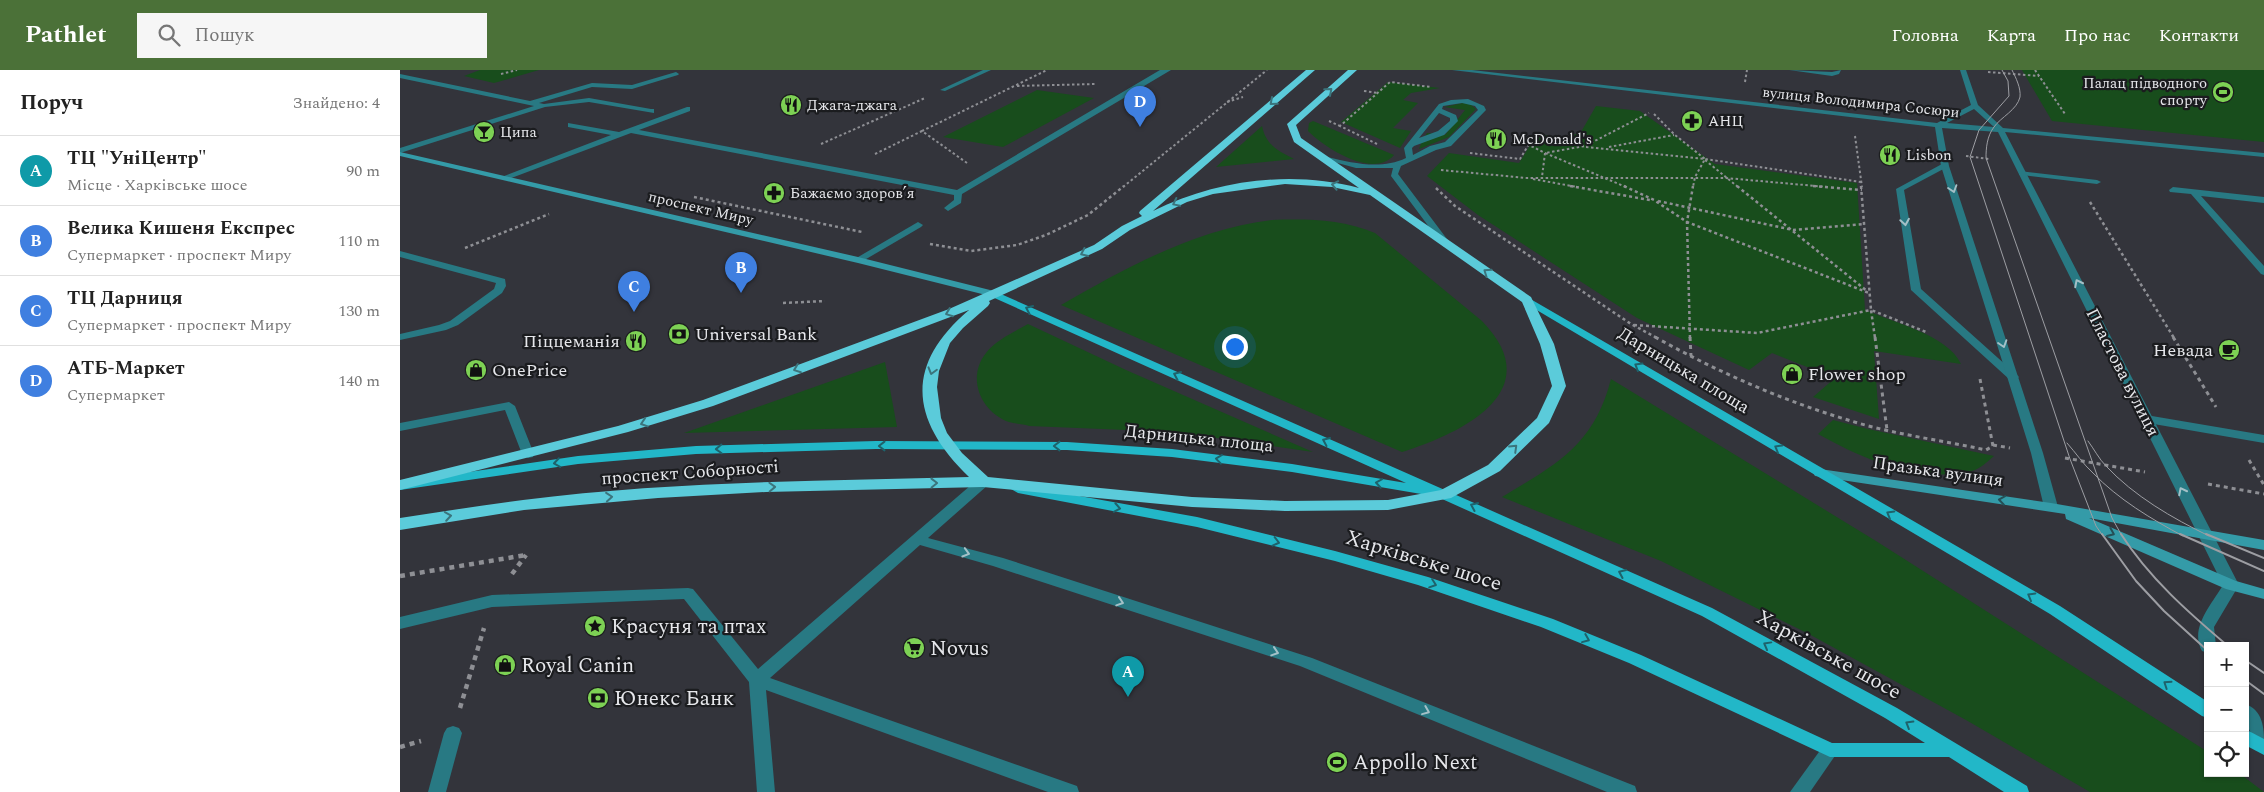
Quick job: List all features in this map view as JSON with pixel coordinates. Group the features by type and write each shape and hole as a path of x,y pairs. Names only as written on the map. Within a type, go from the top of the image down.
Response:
{"highway":[{"path":"1126,228 1310,70"},
{"path":"1352,70 1291,124 1297,140 1382,199"},
{"path":"1382,199 1359,190 1332,184 1285,181 1212,191 1183,200 1126,228 1098,246 994,294 954,330 939,350 930,374 928,403 936,424 948,446 983,482 1192,502 1285,506 1388,505 1445,494 1494,468 1544,420 1559,386 1547,344 1527,300"},
{"name":"Дарницька площа","path":"1382,199 1527,300"},
{"name":"проспект Соборності","path":"400,485 623,429 708,403 953,312 994,294"},
{"name":"проспект Соборності","path":"400,524 524,505 658,493 766,487 983,482"}],"main road":[{"name":"проспект Миру","path":"400,153 858,260 994,294"},
{"path":"994,294 1445,494"},
{"name":"Дарницька площа","path":"1527,300 1820,473"},
{"name":"Дарницька площа","path":"948,446 1067,446 1172,453 1292,468 1445,494"},
{"name":"проспект Соборності","path":"400,485 578,460 696,450 948,446"},
{"path":"1820,473 2055,610 2204,708"},
{"name":"Празька вулиця","path":"1820,473 2050,507 2264,546"},
{"name":"Харківське шосе","path":"983,482 1197,522 1335,556 1423,581 1547,623 1636,659 1830,750"},
{"name":"Харківське шосе","path":"1445,494 1707,612 1891,713 2020,792"},
{"name":"Празька вулиця","path":"2050,507 2231,585 2264,594"},
{"path":"2249,739 2264,748"},
{"path":"1830,750 1951,750"}],"street":[{"path":"400,75 415,70"},
{"path":"944,90 988,70"},
{"path":"629,130 958,193 1162,70"},
{"name":"вулиця Володимира Сосюри","path":"1455,70 1938,125 2000,129 2264,154"},
{"path":"1792,70 1832,74 1837,73 1838,70"},
{"name":"Пластова вулиця","path":"1963,70 1975,106 2000,129 2231,585"},
{"path":"532,103 592,85 632,87 676,74"},
{"path":"400,75 542,106"},
{"path":"400,153 542,106 589,100 651,111"},
{"path":"1327,159 1356,166 1379,167 1398,165 1433,148 1448,144 1482,109 1478,104 1461,101 1446,103 1437,109 1408,148 1410,158"},
{"path":"1975,106 1938,125 1945,166 2037,453 2050,507"},
{"path":"503,178 687,108"},
{"path":"1411,144 1441,133 1454,121 1453,117 1437,109"},
{"path":"571,125 619,134"},
{"path":"1398,165 1394,174 1447,245"},
{"path":"1945,166 1900,189 1916,290 2013,376"},
{"path":"2022,173 2097,182"},
{"path":"2173,190 2264,200"},
{"path":"2193,192 2264,272"},
{"path":"948,208 958,201 958,193"},
{"path":"858,260 918,225"},
{"path":"400,254 501,281 498,291 454,323 442,328 400,337"},
{"path":"400,427 509,406 528,454"},
{"path":"2146,419 2264,439"},
{"path":"757,680 983,482"},
{"path":"919,540 998,562 1306,662 1628,792"},
{"path":"2208,642 2206,627 2231,585"},
{"path":"400,623 492,601 688,593 757,680 1070,792"},
{"path":"757,680 766,792"},
{"path":"2249,716 2264,736"},
{"path":"437,792 453,733"},
{"path":"1799,792 1830,750"}],"path":[{"path":"842,171 1047,70"},
{"path":"970,251 989,251 1023,244 1059,230 1088,215 1267,70"},
{"path":"1744,87 1747,70"},
{"path":"1986,72 2039,76"},
{"path":"1380,145 1340,126 1390,82"},
{"path":"1014,86 1097,84"},
{"path":"784,160 944,90"},
{"path":"1364,91 1378,93"},
{"path":"1224,103 1247,95"},
{"path":"1585,146 1652,112 1675,135 1726,178 1869,293"},
{"path":"922,131 986,176"},
{"path":"1604,148 1675,135"},
{"path":"1855,136 1862,190 1869,293 1886,430"},
{"path":"1433,148 1520,159 1528,144 1654,200 1687,222 1869,293"},
{"path":"1545,153 1585,146 1705,159 1861,182"},
{"path":"1542,177 1545,153"},
{"path":"1691,357 1687,222 1695,177 1705,159"},
{"path":"1432,170 1527,178 1654,200 1793,230 1865,224"},
{"path":"1527,178 1726,178 1862,190"},
{"path":"2076,179 2264,485"},
{"path":"1434,187 1455,206 1631,324 1691,357 1809,408 1886,430 1986,450 1993,445 2264,494"},
{"path":"430,262 549,214"},
{"path":"783,303 825,301"},
{"path":"1631,324 1757,333 1871,310 1932,334"},
{"path":"1979,378 1993,445"},
{"path":"400,576 526,555"},
{"path":"453,733 492,601"}],"green space":[{"path":"480,70 539,70 494,83 464,76"},
{"path":"2022,70 2264,70 2264,142 2052,121"},
{"path":"1388,82 1440,88 1411,93 1403,100 1418,103 1393,128 1411,131 1400,148 1341,122"},
{"path":"1037,90 1094,98 1003,147 943,137"},
{"path":"1463,103 1470,104 1476,109 1449,137 1419,149 1427,133 1445,135 1465,110 1444,107"},
{"path":"1596,106 1640,111 1715,164 1857,183 1865,310 1932,337 1954,354 1961,364 1874,351 1879,419 1813,397 1835,378 1772,353 1749,370 1637,318 1478,215 1427,176 1449,153 1519,163 1537,134 1565,138 1581,132"},
{"path":"1313,121 1394,155 1385,162 1375,164 1350,159 1326,146 1308,131 1309,123"},
{"path":"1262,126 1266,138 1273,147 1294,159 1216,167"},
{"path":"1272,220 1337,222 1375,233 1482,321 1501,346 1507,368 1502,388 1490,406 1472,421 1425,444 1402,452 1061,305 1137,264 1189,241 1216,232"},
{"path":"1028,324 1126,370 1313,452 1175,432 1029,426 1009,422 991,411 984,402 977,383 977,373 980,363 990,348"},
{"path":"885,362 897,427 684,433"},
{"path":"1611,379 1876,541 2204,749 2204,777 2244,777 2264,792 2090,792 1966,720 1807,633 1661,561 1502,497 1540,474 1571,450 1584,437 1595,421 1604,402"},
{"path":"1833,420 1994,456 1981,467 1972,471 1952,474 1912,472 1873,460 1818,434"}],"tram line":[{"path":"2002,70 2008,81 2009,96 1979,130 1970,157 2070,459 2096,526 2103,536"},
{"path":"2012,70 2017,80 2020,97 2016,106 1997,123 1990,134 1987,142 1986,158 2098,478"},
{"path":"2088,441 2103,463 2141,497 2181,522 2209,536"},
{"path":"2067,443 2089,470 2098,478"},
{"path":"2098,478 2124,500 2183,536"},
{"path":"2098,478 2112,518 2122,536"},
{"path":"2102,534 2136,581 2164,611 2204,647"},
{"path":"2121,534 2157,580 2184,608 2223,642"},
{"path":"2180,534 2264,571"},
{"path":"2206,534 2264,558"},
{"path":"2249,663 2264,673"},
{"path":"2249,683 2264,694"}],"place":[{"name":"Палац підводного спорту","path":"2223,92"},
{"name":"Джага-джага","path":"791,105"},
{"name":"АНЦ","path":"1692,121"},
{"name":"АТБ-Маркет","path":"1140,127"},
{"name":"Ципа","path":"484,132"},
{"name":"McDonald's","path":"1496,139"},
{"name":"Lisbon","path":"1890,155"},
{"name":"Бажаємо здоровʼя","path":"774,193"},
{"name":"Велика Кишеня Експрес","path":"741,293"},
{"name":"ТЦ Дарниця","path":"634,312"},
{"name":"Universal Bank","path":"679,334"},
{"name":"Піццеманія","path":"636,341"},
{"name":"Невада","path":"2229,350"},
{"name":"OnePrice","path":"476,370"},
{"name":"Flower shop","path":"1792,374"},
{"name":"Красуня та птах","path":"595,626"},
{"name":"Novus","path":"914,648"},
{"name":"Royal Canin","path":"505,665"},
{"name":"ТЦ \"УніЦентр\"","path":"1128,697"},
{"name":"Юнекс Банк","path":"598,698"},
{"name":"Appollo Next","path":"1337,762"}]}
